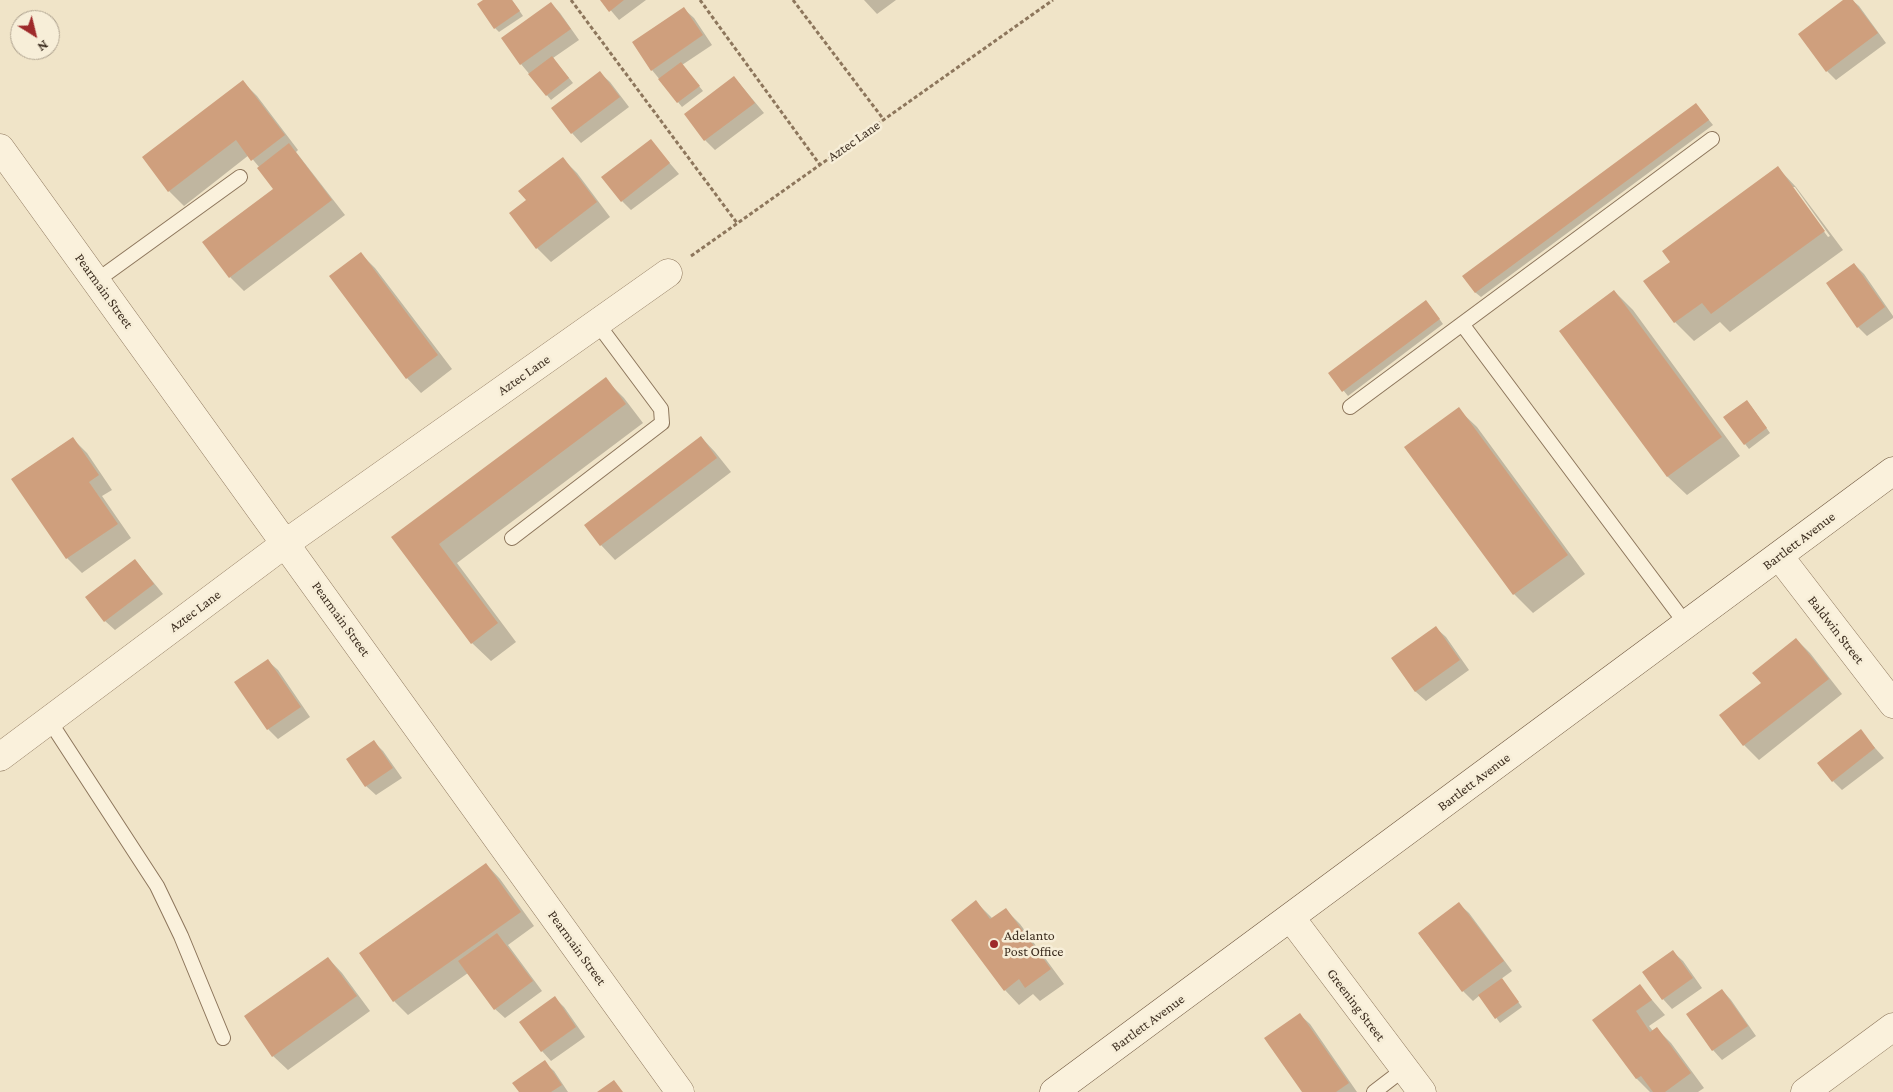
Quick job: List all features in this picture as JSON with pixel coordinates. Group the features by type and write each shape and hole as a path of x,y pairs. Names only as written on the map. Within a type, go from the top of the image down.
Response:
{"street":[{"name":"Pearmain Street","path":"0,148 680,1092"},
{"name":"Aztec Lane","path":"0,757 286,543 668,273"},
{"name":"Bartlett Avenue","path":"1054,1092 1893,471"},
{"name":"Baldwin Street","path":"1779,556 1893,704"},
{"name":"Greening Street","path":"1291,918 1422,1092"},
{"path":"1805,1092 1893,1027"}],"lane":[{"path":"1350,407 1712,139"},
{"path":"96,281 240,177"},
{"path":"512,538 662,423 661,408 597,323"},
{"path":"1462,324 1686,624"},
{"path":"49,720 77,760 157,886 181,936 223,1038"},
{"path":"1374,1092 1404,1069"}],"path":[{"path":"571,0 738,223"},
{"path":"700,0 820,165"},
{"path":"792,0 884,120"},
{"name":"Aztec Lane","path":"668,273 1053,0"}],"building":[{"path":"483,0 512,0 520,11 494,29 477,4"},
{"path":"600,0 624,0 609,12"},
{"path":"1843,0 1853,0 1878,33 1826,72 1798,34"},
{"path":"551,2 571,29 520,65 501,38"},
{"path":"684,7 703,35 651,71 632,42"},
{"path":"552,56 569,78 546,96 528,74"},
{"path":"681,62 700,86 677,103 658,79"},
{"path":"600,71 620,97 571,134 551,108"},
{"path":"734,76 755,103 704,141 684,114"},
{"path":"243,80 285,135 251,161 236,140 168,192 142,157"},
{"path":"1696,103 1709,120 1475,293 1462,276"},
{"path":"651,139 670,163 621,202 601,177"},
{"path":"289,143 332,200 229,278 202,242 273,189 257,168"},
{"path":"563,157 597,202 536,249 509,213 526,200 518,191"},
{"path":"1778,166 1825,231 1711,314 1702,303 1674,323 1643,281 1670,262 1662,251"},
{"path":"361,252 438,355 406,379 329,276"},
{"path":"1854,263 1885,307 1857,328 1826,283"},
{"path":"1614,290 1722,437 1667,477 1559,331"},
{"path":"1426,300 1440,319 1342,392 1328,373"},
{"path":"606,377 626,404 439,544 498,623 471,644 391,537"},
{"path":"1747,400 1767,428 1744,445 1723,417"},
{"path":"1459,407 1568,555 1513,595 1404,447"},
{"path":"701,436 717,458 600,546 584,525"},
{"path":"73,437 99,475 89,482 118,524 66,559 11,479"},
{"path":"135,559 154,584 104,622 85,597"},
{"path":"1436,626 1460,660 1415,692 1391,658"},
{"path":"1796,638 1829,679 1743,746 1719,715 1761,683 1752,673"},
{"path":"268,659 301,707 267,730 234,682"},
{"path":"1861,729 1875,748 1832,782 1817,763"},
{"path":"374,740 393,768 365,787 346,759"},
{"path":"486,863 521,912 393,1002 359,953"},
{"path":"976,900 990,919 1006,908 1051,969 1025,988 1019,979 1004,991 951,920"},
{"path":"1459,902 1504,961 1462,992 1418,933"},
{"path":"497,933 533,981 494,1010 458,961"},
{"path":"1673,950 1693,978 1662,1000 1642,972"},
{"path":"328,957 357,996 272,1057 244,1016"},
{"path":"1502,978 1519,1002 1495,1019 1478,995"},
{"path":"1640,984 1652,1000 1636,1011 1650,1032 1657,1027 1691,1073 1665,1092 1653,1092 1641,1076 1636,1079 1592,1020"},
{"path":"1722,989 1748,1026 1712,1051 1686,1014"},
{"path":"555,996 576,1027 541,1052 519,1022"},
{"path":"1300,1013 1349,1083 1336,1092 1302,1092 1264,1038"},
{"path":"545,1060 562,1085 551,1092 519,1092 512,1083"},
{"path":"614,1080 623,1092 597,1092"}],"place":[{"name":"Adelanto Post Office","path":"994,944"}]}
